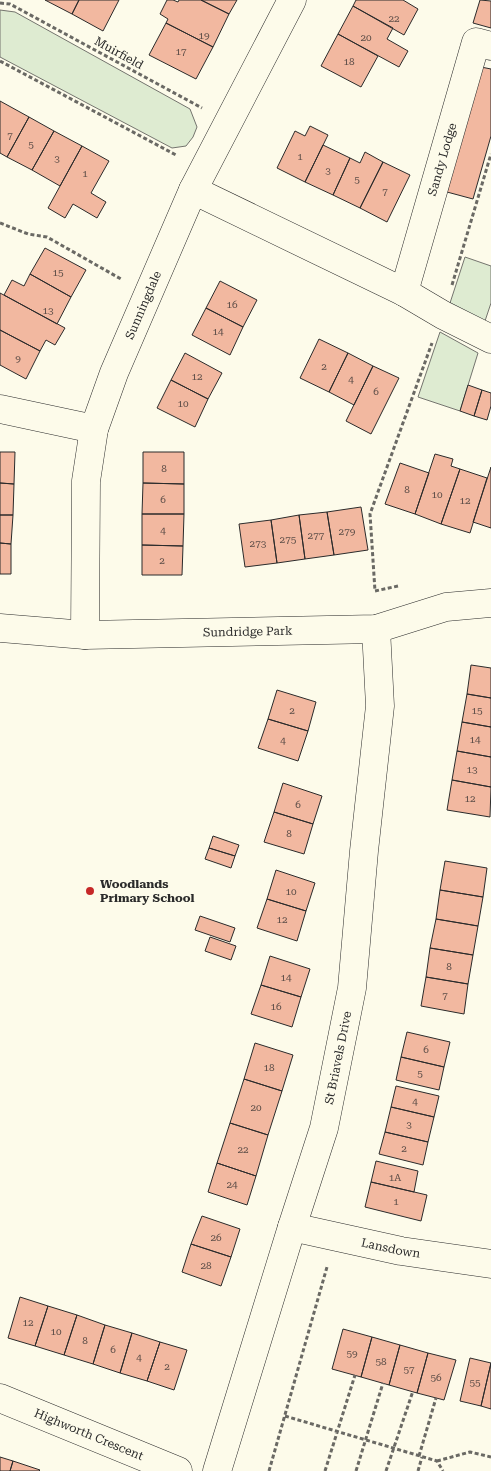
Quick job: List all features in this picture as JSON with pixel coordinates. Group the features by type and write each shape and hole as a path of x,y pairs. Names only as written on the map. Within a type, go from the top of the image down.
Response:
{"street":[{"name":"Sunningdale","path":"85,635 86,481 94,429 114,373 198,180 292,0"},
{"name":"Sandy Lodge","path":"404,292 476,42 491,46"},
{"path":"198,180 404,292 442,315 491,339"},
{"path":"0,409 94,429"},
{"name":"Sundridge Park","path":"0,628 85,635 376,629 446,607 491,603"},
{"name":"St Briavels Drive","path":"217,1471 324,1128 352,988 364,851 380,706 376,629"},
{"name":"Lansdown","path":"292,1226 402,1251 491,1264"},
{"name":"Highworth Crescent","path":"0,1398 178,1471"}],"path":[{"name":"Muirfield","path":"0,3 10,4 228,123"},
{"path":"0,61 198,180"},
{"path":"398,586 375,591 370,514 442,315 491,154"},
{"path":"0,223 28,234 47,237 148,294"},
{"path":"269,1471 336,1237"},
{"path":"325,1471 355,1375"},
{"path":"356,1471 383,1383"},
{"path":"386,1471 413,1391"},
{"path":"418,1471 420,1456 436,1398"},
{"path":"285,1416 437,1461 470,1452 491,1457"},
{"path":"437,1461 443,1471"}],"green space":[{"path":"0,10 15,12 190,109 197,127 193,137 186,146 172,148 0,57"},
{"path":"465,257 491,266 491,303 485,321 450,303"},
{"path":"440,332 478,353 460,411 418,397"}],"building":[{"path":"45,0 79,0 72,14"},
{"path":"79,0 119,0 103,31 72,14"},
{"path":"167,0 178,2 179,0 201,0 229,14 213,47 166,23 168,19 160,14"},
{"path":"201,0 237,0 229,14"},
{"path":"356,0 403,0 418,9 404,35 353,6"},
{"path":"480,0 491,1 491,28 473,23"},
{"path":"353,6 393,28 387,39 408,51 399,67 338,34"},
{"path":"166,23 213,47 196,79 149,55"},
{"path":"338,34 378,56 361,87 321,66"},
{"path":"481,67 491,69 491,136 473,199 447,192"},
{"path":"0,101 29,117 7,157 0,153"},
{"path":"29,117 54,131 32,170 7,157"},
{"path":"310,126 328,135 305,182 277,168 295,131 305,136"},
{"path":"54,131 82,146 60,186 32,170"},
{"path":"323,145 350,158 333,195 305,182"},
{"path":"82,146 109,161 91,193 106,202 97,218 73,204 65,218 48,208"},
{"path":"365,152 383,162 360,208 333,195 350,158 360,163"},
{"path":"383,162 410,175 387,222 360,208"},
{"path":"45,248 86,270 71,297 30,274"},
{"path":"30,274 71,297 57,324 4,295 12,280 24,286"},
{"path":"220,281 257,300 243,327 206,308"},
{"path":"0,293 65,328 55,345 46,340 40,351 0,330"},
{"path":"206,308 243,327 230,355 192,335"},
{"path":"0,330 40,351 26,379 0,365"},
{"path":"319,339 348,353 329,392 300,378"},
{"path":"185,353 222,373 208,399 171,380"},
{"path":"348,353 373,366 354,405 329,392"},
{"path":"373,366 399,378 371,434 346,421"},
{"path":"171,380 208,399 195,427 157,408"},
{"path":"468,385 482,390 474,416 460,411"},
{"path":"482,390 491,393 491,406 487,420 474,416"},
{"path":"0,452 15,452 14,484 0,483"},
{"path":"143,452 184,452 184,484 143,483"},
{"path":"435,454 453,459 451,466 460,469 441,524 415,514"},
{"path":"400,463 429,473 415,514 385,504"},
{"path":"491,467 491,528 473,522"},
{"path":"460,469 487,478 470,533 441,524"},
{"path":"0,483 14,484 13,515 0,515"},
{"path":"143,483 184,484 184,514 142,514"},
{"path":"361,507 368,550 334,555 327,512"},
{"path":"327,512 334,555 305,559 299,515"},
{"path":"142,514 184,514 183,546 142,545"},
{"path":"0,515 13,515 11,544 0,543"},
{"path":"299,515 305,559 277,563 271,520"},
{"path":"271,520 277,563 245,567 239,524"},
{"path":"0,543 11,544 11,574 0,574"},
{"path":"142,545 183,546 182,575 142,575"},
{"path":"471,665 491,668 491,698 467,694"},
{"path":"277,690 316,702 308,731 268,719"},
{"path":"467,694 491,698 491,727 462,722"},
{"path":"268,719 308,731 298,761 258,748"},
{"path":"462,722 491,727 491,757 457,751"},
{"path":"457,751 491,757 491,787 452,780"},
{"path":"452,780 491,787 490,817 447,810"},
{"path":"283,783 322,796 313,824 274,812"},
{"path":"274,812 313,824 304,854 264,842"},
{"path":"213,836 239,845 235,856 209,848"},
{"path":"209,848 235,856 231,868 205,859"},
{"path":"445,861 487,868 483,897 440,890"},
{"path":"276,870 315,883 306,911 267,899"},
{"path":"440,890 483,897 478,926 436,919"},
{"path":"267,899 306,911 297,941 257,928"},
{"path":"200,916 235,928 230,942 195,930"},
{"path":"436,919 478,926 473,955 430,948"},
{"path":"210,937 236,946 231,960 205,951"},
{"path":"430,948 473,955 468,984 426,977"},
{"path":"270,956 310,969 301,997 261,985"},
{"path":"426,977 468,984 464,1014 421,1006"},
{"path":"261,985 301,997 292,1027 251,1014"},
{"path":"407,1032 450,1042 444,1067 401,1057"},
{"path":"255,1043 293,1055 282,1091 244,1079"},
{"path":"401,1057 444,1067 439,1090 396,1080"},
{"path":"244,1079 282,1091 268,1135 230,1123"},
{"path":"396,1086 439,1096 434,1117 391,1107"},
{"path":"391,1107 434,1117 428,1142 385,1132"},
{"path":"230,1123 268,1135 256,1176 217,1163"},
{"path":"385,1132 428,1142 423,1165 379,1154"},
{"path":"376,1161 418,1171 414,1192 371,1182"},
{"path":"217,1163 256,1176 247,1205 208,1192"},
{"path":"371,1182 427,1195 421,1221 365,1207"},
{"path":"202,1216 240,1229 231,1257 191,1244"},
{"path":"191,1244 231,1257 221,1286 182,1272"},
{"path":"20,1297 48,1306 35,1346 8,1338"},
{"path":"48,1306 77,1315 64,1355 35,1346"},
{"path":"77,1315 105,1325 93,1364 64,1355"},
{"path":"105,1325 132,1333 120,1373 93,1364"},
{"path":"343,1329 372,1337 361,1377 332,1369"},
{"path":"132,1333 160,1342 147,1381 120,1373"},
{"path":"372,1337 400,1345 389,1385 361,1377"},
{"path":"160,1342 187,1350 174,1390 147,1381"},
{"path":"400,1345 428,1353 417,1393 389,1385"},
{"path":"428,1353 456,1360 444,1400 417,1393"},
{"path":"470,1358 491,1363 481,1406 460,1401"},
{"path":"491,1363 491,1409 481,1406"},
{"path":"0,1457 13,1461 10,1471 0,1471"},
{"path":"13,1461 40,1470 10,1471"}],"place":[{"name":"Woodlands Primary School","path":"90,891"}]}
